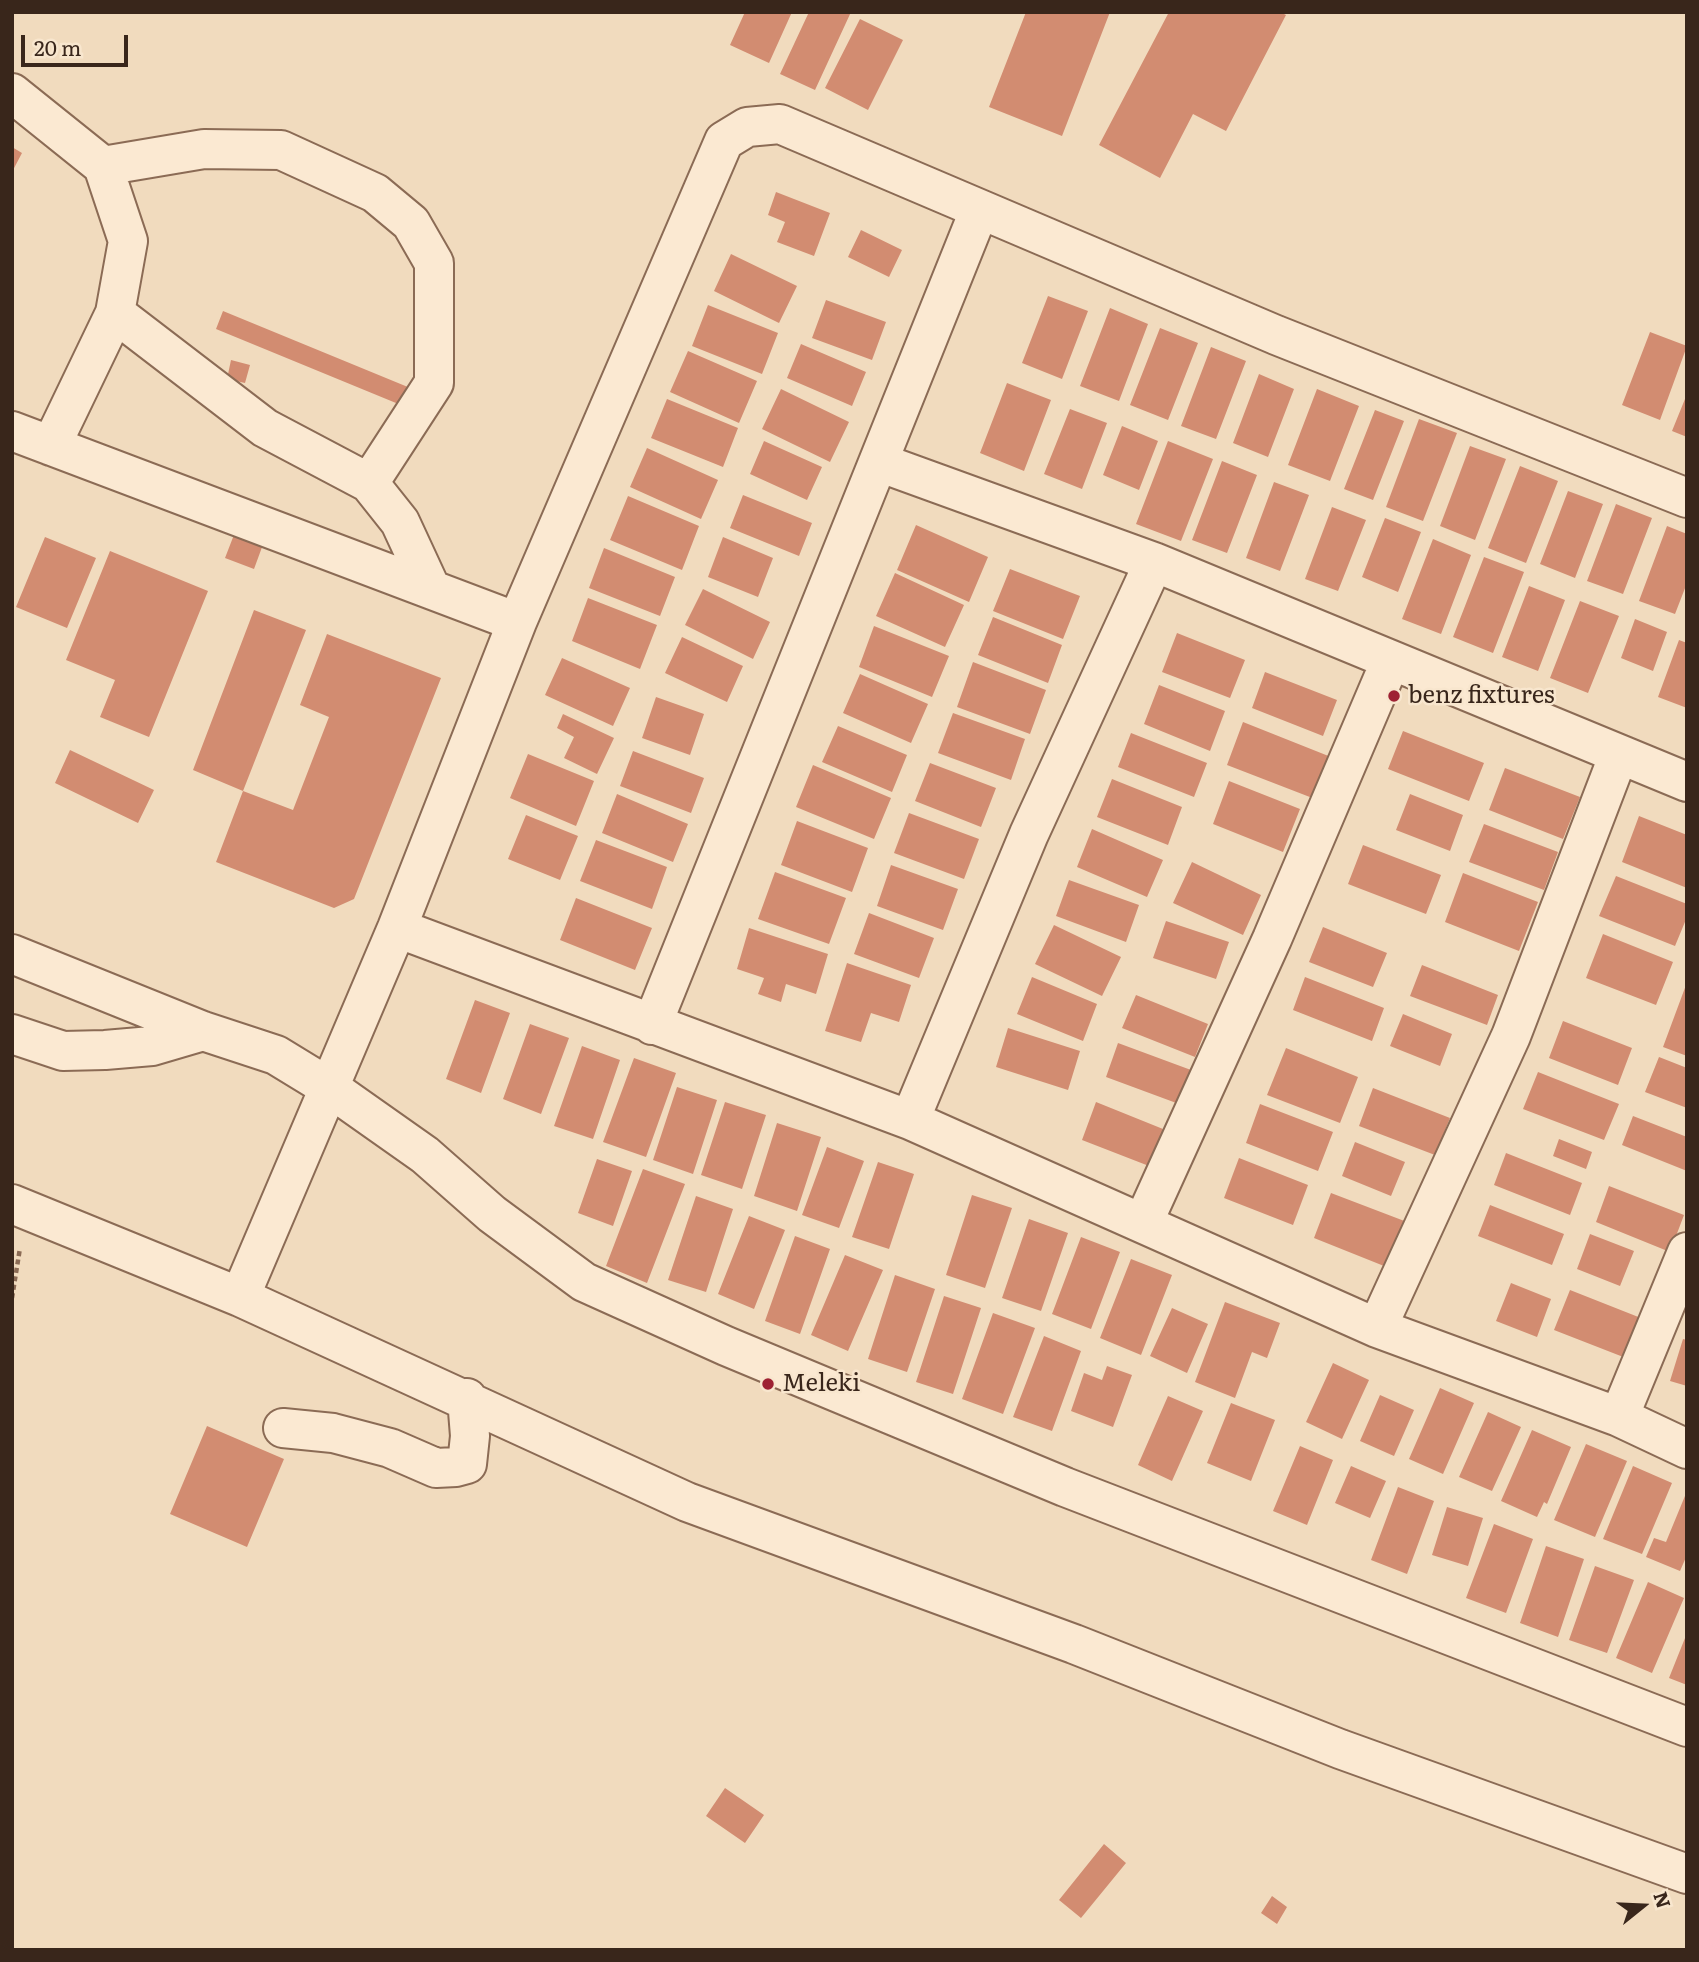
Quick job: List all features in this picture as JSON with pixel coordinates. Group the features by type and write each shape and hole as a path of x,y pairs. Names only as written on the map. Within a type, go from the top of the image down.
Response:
{"street":[{"path":"12,93 103,166 128,241 115,313 51,446"},
{"path":"240,1297 397,928 517,622 724,141 747,127 780,124 979,211 1276,335 1687,498"},
{"path":"103,166 204,149 281,150 375,193 411,223 434,263 434,383 369,483"},
{"path":"652,1025 881,463 979,211"},
{"path":"115,313 265,428 369,483 400,522 431,589"},
{"path":"12,431 517,622"},
{"path":"881,463 1154,562 1687,782"},
{"path":"909,1120 1029,834 1154,562"},
{"path":"1143,1223 1272,939 1391,660"},
{"path":"1377,1328 1511,1036 1619,754"},
{"path":"397,928 909,1120 1377,1328 1619,1418 1687,1449"},
{"path":"12,954 203,1031 276,1055 330,1088 425,1156 492,1214 584,1282 726,1346 1065,1487 1558,1680 1687,1727"},
{"path":"12,1034 63,1051 152,1046 203,1031"},
{"path":"19,1207 240,1297 467,1398 687,1502 1074,1644 1339,1749 1687,1874"},
{"path":"1619,1418 1687,1252"},
{"path":"283,1428 333,1433 390,1448 436,1468 456,1467 467,1464 470,1436 467,1398"}],"path":[{"path":"12,1298 19,1207"}],"building":[{"path":"745,12 792,12 769,63 730,45"},
{"path":"809,12 851,12 815,90 780,74"},
{"path":"1026,12 1110,12 1062,136 989,107"},
{"path":"1169,12 1280,12 1286,15 1226,131 1193,114 1160,178 1099,145"},
{"path":"860,19 903,40 868,110 825,88"},
{"path":"12,147 22,153 12,172"},
{"path":"776,192 830,213 814,256 777,242 785,222 768,215"},
{"path":"861,230 902,250 889,277 848,257"},
{"path":"731,254 797,286 779,323 714,291"},
{"path":"1048,296 1088,311 1062,379 1022,363"},
{"path":"826,300 886,322 872,360 812,338"},
{"path":"708,305 778,333 762,374 692,346"},
{"path":"1110,308 1148,324 1119,401 1080,386"},
{"path":"223,311 420,392 413,410 216,329"},
{"path":"1160,328 1198,343 1168,420 1130,405"},
{"path":"1650,332 1687,346 1660,420 1622,405"},
{"path":"801,344 866,372 852,406 787,378"},
{"path":"1211,347 1246,361 1216,439 1181,426"},
{"path":"688,351 757,381 739,423 670,392"},
{"path":"231,360 250,365 245,383 227,379"},
{"path":"1259,374 1294,389 1268,457 1233,443"},
{"path":"1007,383 1051,400 1024,471 980,453"},
{"path":"781,389 849,422 830,462 762,429"},
{"path":"1317,389 1359,406 1330,481 1288,465"},
{"path":"1687,394 1687,437 1672,431"},
{"path":"667,399 738,428 723,467 651,438"},
{"path":"1070,409 1107,423 1082,489 1044,474"},
{"path":"1375,410 1404,421 1373,500 1344,489"},
{"path":"1419,419 1457,433 1423,521 1386,507"},
{"path":"1122,426 1158,441 1139,490 1103,475"},
{"path":"764,441 822,467 807,500 750,474"},
{"path":"1168,441 1213,459 1181,541 1136,524"},
{"path":"1470,446 1506,459 1475,540 1440,526"},
{"path":"647,448 718,480 701,519 630,487"},
{"path":"1222,461 1257,475 1227,553 1192,540"},
{"path":"1520,466 1558,481 1526,563 1488,548"},
{"path":"1274,482 1309,495 1280,571 1246,558"},
{"path":"1568,491 1603,504 1575,578 1540,564"},
{"path":"743,495 812,523 799,556 730,528"},
{"path":"628,496 699,526 682,570 610,540"},
{"path":"1616,504 1652,518 1623,594 1587,581"},
{"path":"1332,507 1366,520 1338,591 1305,579"},
{"path":"1385,518 1421,532 1398,592 1362,577"},
{"path":"916,525 988,557 969,602 897,570"},
{"path":"1667,526 1687,534 1687,583 1675,614 1639,601"},
{"path":"237,527 265,539 254,569 225,558"},
{"path":"45,537 96,558 67,628 16,607"},
{"path":"723,537 773,558 758,597 708,577"},
{"path":"1433,539 1471,555 1441,634 1402,619"},
{"path":"604,548 675,577 660,616 589,588"},
{"path":"110,551 208,591 149,737 100,717 115,680 66,660"},
{"path":"1484,557 1524,572 1493,653 1453,637"},
{"path":"1010,569 1080,596 1063,639 993,611"},
{"path":"895,573 964,605 945,647 876,616"},
{"path":"1529,586 1565,600 1538,671 1502,657"},
{"path":"703,589 770,622 753,659 685,625"},
{"path":"588,598 657,625 640,669 572,641"},
{"path":"1580,601 1619,616 1588,693 1550,678"},
{"path":"254,610 306,630 243,791 193,770"},
{"path":"993,617 1062,645 1048,683 978,655"},
{"path":"1635,619 1667,632 1653,671 1621,658"},
{"path":"874,626 949,656 932,697 859,667"},
{"path":"1177,633 1245,660 1230,698 1162,672"},
{"path":"327,634 441,678 354,899 334,908 216,862 243,791 293,810 329,717 300,705"},
{"path":"682,637 743,666 727,702 665,673"},
{"path":"1679,640 1687,643 1687,708 1658,697"},
{"path":"562,658 630,688 613,726 545,695"},
{"path":"973,662 1046,690 1030,734 957,707"},
{"path":"1265,672 1337,700 1323,736 1252,708"},
{"path":"860,674 928,704 911,743 843,713"},
{"path":"1159,685 1225,711 1210,751 1144,724"},
{"path":"656,697 704,714 690,755 642,738"},
{"path":"953,713 1025,739 1011,780 938,753"},
{"path":"563,714 614,738 597,774 564,758 574,737 557,728"},
{"path":"1243,722 1331,757 1315,799 1227,765"},
{"path":"838,726 907,755 892,792 822,762"},
{"path":"1403,731 1484,763 1469,801 1388,769"},
{"path":"1131,733 1207,763 1194,797 1118,767"},
{"path":"70,750 154,790 138,823 55,783"},
{"path":"633,751 704,778 691,813 620,786"},
{"path":"528,754 594,781 576,826 510,798"},
{"path":"930,763 996,788 981,827 915,801"},
{"path":"813,765 891,798 874,839 796,807"},
{"path":"1505,768 1580,797 1563,839 1489,810"},
{"path":"1112,779 1182,807 1168,845 1097,817"},
{"path":"1229,781 1300,809 1283,852 1213,824"},
{"path":"617,794 688,824 673,862 602,833"},
{"path":"1410,794 1463,815 1450,851 1396,830"},
{"path":"909,813 979,839 964,879 894,853"},
{"path":"526,815 578,836 560,880 508,859"},
{"path":"1639,816 1687,835 1687,888 1622,862"},
{"path":"797,821 868,848 852,892 781,865"},
{"path":"1484,824 1558,852 1544,890 1469,862"},
{"path":"1092,829 1163,860 1147,897 1077,867"},
{"path":"596,840 667,867 652,909 580,881"},
{"path":"1363,845 1441,875 1426,914 1348,884"},
{"path":"1192,862 1261,895 1243,935 1173,903"},
{"path":"891,865 958,889 943,930 877,906"},
{"path":"775,872 846,898 829,944 758,919"},
{"path":"1463,873 1538,902 1519,951 1445,922"},
{"path":"1616,876 1687,904 1687,917 1675,946 1599,916"},
{"path":"1069,880 1139,905 1126,942 1056,916"},
{"path":"576,898 652,928 635,970 560,940"},
{"path":"869,913 934,938 919,978 854,954"},
{"path":"1166,921 1229,942 1216,979 1153,958"},
{"path":"1054,925 1121,957 1102,996 1035,964"},
{"path":"1323,927 1387,953 1373,987 1309,962"},
{"path":"749,928 828,954 816,994 786,984 781,1002 758,994 764,978 737,969"},
{"path":"1603,934 1673,962 1656,1005 1586,978"},
{"path":"847,963 911,985 899,1022 871,1013 861,1042 825,1031"},
{"path":"1422,965 1498,995 1487,1025 1410,996"},
{"path":"1032,977 1097,1004 1083,1041 1017,1014"},
{"path":"1305,977 1384,1008 1372,1041 1293,1010"},
{"path":"1687,985 1687,1056 1663,1047"},
{"path":"1136,995 1208,1024 1195,1057 1122,1028"},
{"path":"475,1000 510,1013 481,1093 446,1079"},
{"path":"1403,1014 1452,1034 1440,1066 1390,1046"},
{"path":"1563,1021 1632,1048 1618,1085 1549,1058"},
{"path":"530,1024 569,1038 541,1114 503,1099"},
{"path":"1008,1028 1080,1051 1068,1090 996,1067"},
{"path":"1118,1043 1191,1070 1179,1104 1106,1077"},
{"path":"582,1046 620,1060 593,1139 554,1126"},
{"path":"1286,1048 1358,1077 1340,1123 1267,1095"},
{"path":"1659,1057 1687,1068 1687,1108 1645,1092"},
{"path":"634,1058 676,1073 646,1157 603,1142"},
{"path":"1538,1072 1619,1104 1604,1140 1523,1109"},
{"path":"677,1087 717,1100 693,1174 653,1160"},
{"path":"1373,1088 1450,1118 1435,1155 1359,1126"},
{"path":"725,1102 766,1115 742,1189 701,1175"},
{"path":"1096,1102 1163,1129 1149,1166 1082,1140"},
{"path":"1260,1104 1333,1132 1318,1171 1246,1143"},
{"path":"1633,1116 1687,1137 1687,1171 1622,1145"},
{"path":"777,1123 821,1137 797,1211 754,1196"},
{"path":"1559,1139 1592,1152 1586,1169 1553,1156"},
{"path":"1355,1142 1405,1162 1391,1196 1342,1176"},
{"path":"827,1147 864,1161 839,1228 802,1215"},
{"path":"1506,1153 1582,1183 1570,1215 1494,1185"},
{"path":"1239,1158 1308,1185 1293,1225 1224,1198"},
{"path":"597,1159 632,1171 613,1226 578,1213"},
{"path":"878,1162 914,1174 889,1249 852,1237"},
{"path":"643,1169 685,1184 647,1283 606,1266"},
{"path":"1609,1186 1684,1215 1670,1252 1596,1222"},
{"path":"1331,1193 1407,1222 1389,1268 1314,1238"},
{"path":"972,1195 1012,1208 985,1288 946,1275"},
{"path":"696,1196 733,1209 706,1292 668,1280"},
{"path":"1490,1205 1564,1234 1552,1265 1478,1236"},
{"path":"749,1216 785,1230 754,1309 718,1294"},
{"path":"1029,1219 1068,1233 1041,1311 1002,1298"},
{"path":"1590,1234 1634,1251 1620,1286 1577,1269"},
{"path":"795,1236 830,1249 800,1334 765,1321"},
{"path":"1081,1237 1120,1252 1091,1329 1052,1314"},
{"path":"845,1255 883,1270 848,1351 811,1335"},
{"path":"1131,1259 1172,1275 1141,1355 1100,1338"},
{"path":"895,1275 935,1289 907,1372 868,1359"},
{"path":"1511,1283 1551,1299 1537,1337 1496,1321"},
{"path":"1570,1290 1646,1320 1631,1360 1554,1330"},
{"path":"944,1296 981,1308 953,1394 916,1382"},
{"path":"1225,1302 1280,1323 1267,1358 1252,1352 1235,1398 1195,1382"},
{"path":"1172,1308 1208,1324 1187,1373 1150,1356"},
{"path":"993,1313 1035,1328 1003,1414 962,1399"},
{"path":"1044,1336 1081,1351 1052,1431 1013,1417"},
{"path":"1683,1339 1687,1340 1687,1386 1670,1381"},
{"path":"1333,1363 1369,1380 1342,1439 1306,1422"},
{"path":"1107,1366 1132,1375 1113,1427 1071,1411 1084,1373 1102,1380"},
{"path":"1440,1388 1474,1403 1443,1474 1409,1459"},
{"path":"1380,1395 1414,1410 1394,1456 1360,1441"},
{"path":"1168,1396 1203,1411 1172,1481 1138,1465"},
{"path":"1231,1403 1275,1420 1251,1481 1207,1463"},
{"path":"1488,1412 1521,1427 1492,1491 1459,1477"},
{"path":"207,1426 284,1459 247,1547 170,1514"},
{"path":"1532,1430 1571,1447 1547,1504 1544,1502 1537,1517 1501,1501"},
{"path":"1586,1444 1627,1461 1595,1537 1554,1520"},
{"path":"1300,1446 1333,1460 1307,1525 1273,1511"},
{"path":"1351,1466 1386,1481 1370,1518 1335,1503"},
{"path":"1633,1466 1672,1483 1642,1554 1603,1539"},
{"path":"1398,1487 1434,1501 1407,1574 1371,1560"},
{"path":"1687,1491 1687,1555 1680,1571 1646,1557 1654,1538 1666,1542"},
{"path":"1447,1507 1483,1518 1468,1566 1432,1555"},
{"path":"1494,1524 1533,1539 1506,1613 1466,1598"},
{"path":"1546,1546 1584,1559 1558,1637 1520,1623"},
{"path":"1595,1566 1634,1580 1607,1653 1569,1640"},
{"path":"1648,1582 1684,1598 1652,1673 1616,1658"},
{"path":"1687,1633 1687,1685 1669,1678"},
{"path":"725,1788 764,1815 745,1843 706,1816"},
{"path":"1104,1844 1126,1863 1081,1918 1059,1900"},
{"path":"1272,1896 1287,1907 1277,1924 1261,1913"}],"place":[{"name":"benz fixtures","path":"1394,696"},
{"name":"Meleki","path":"768,1384"}]}
